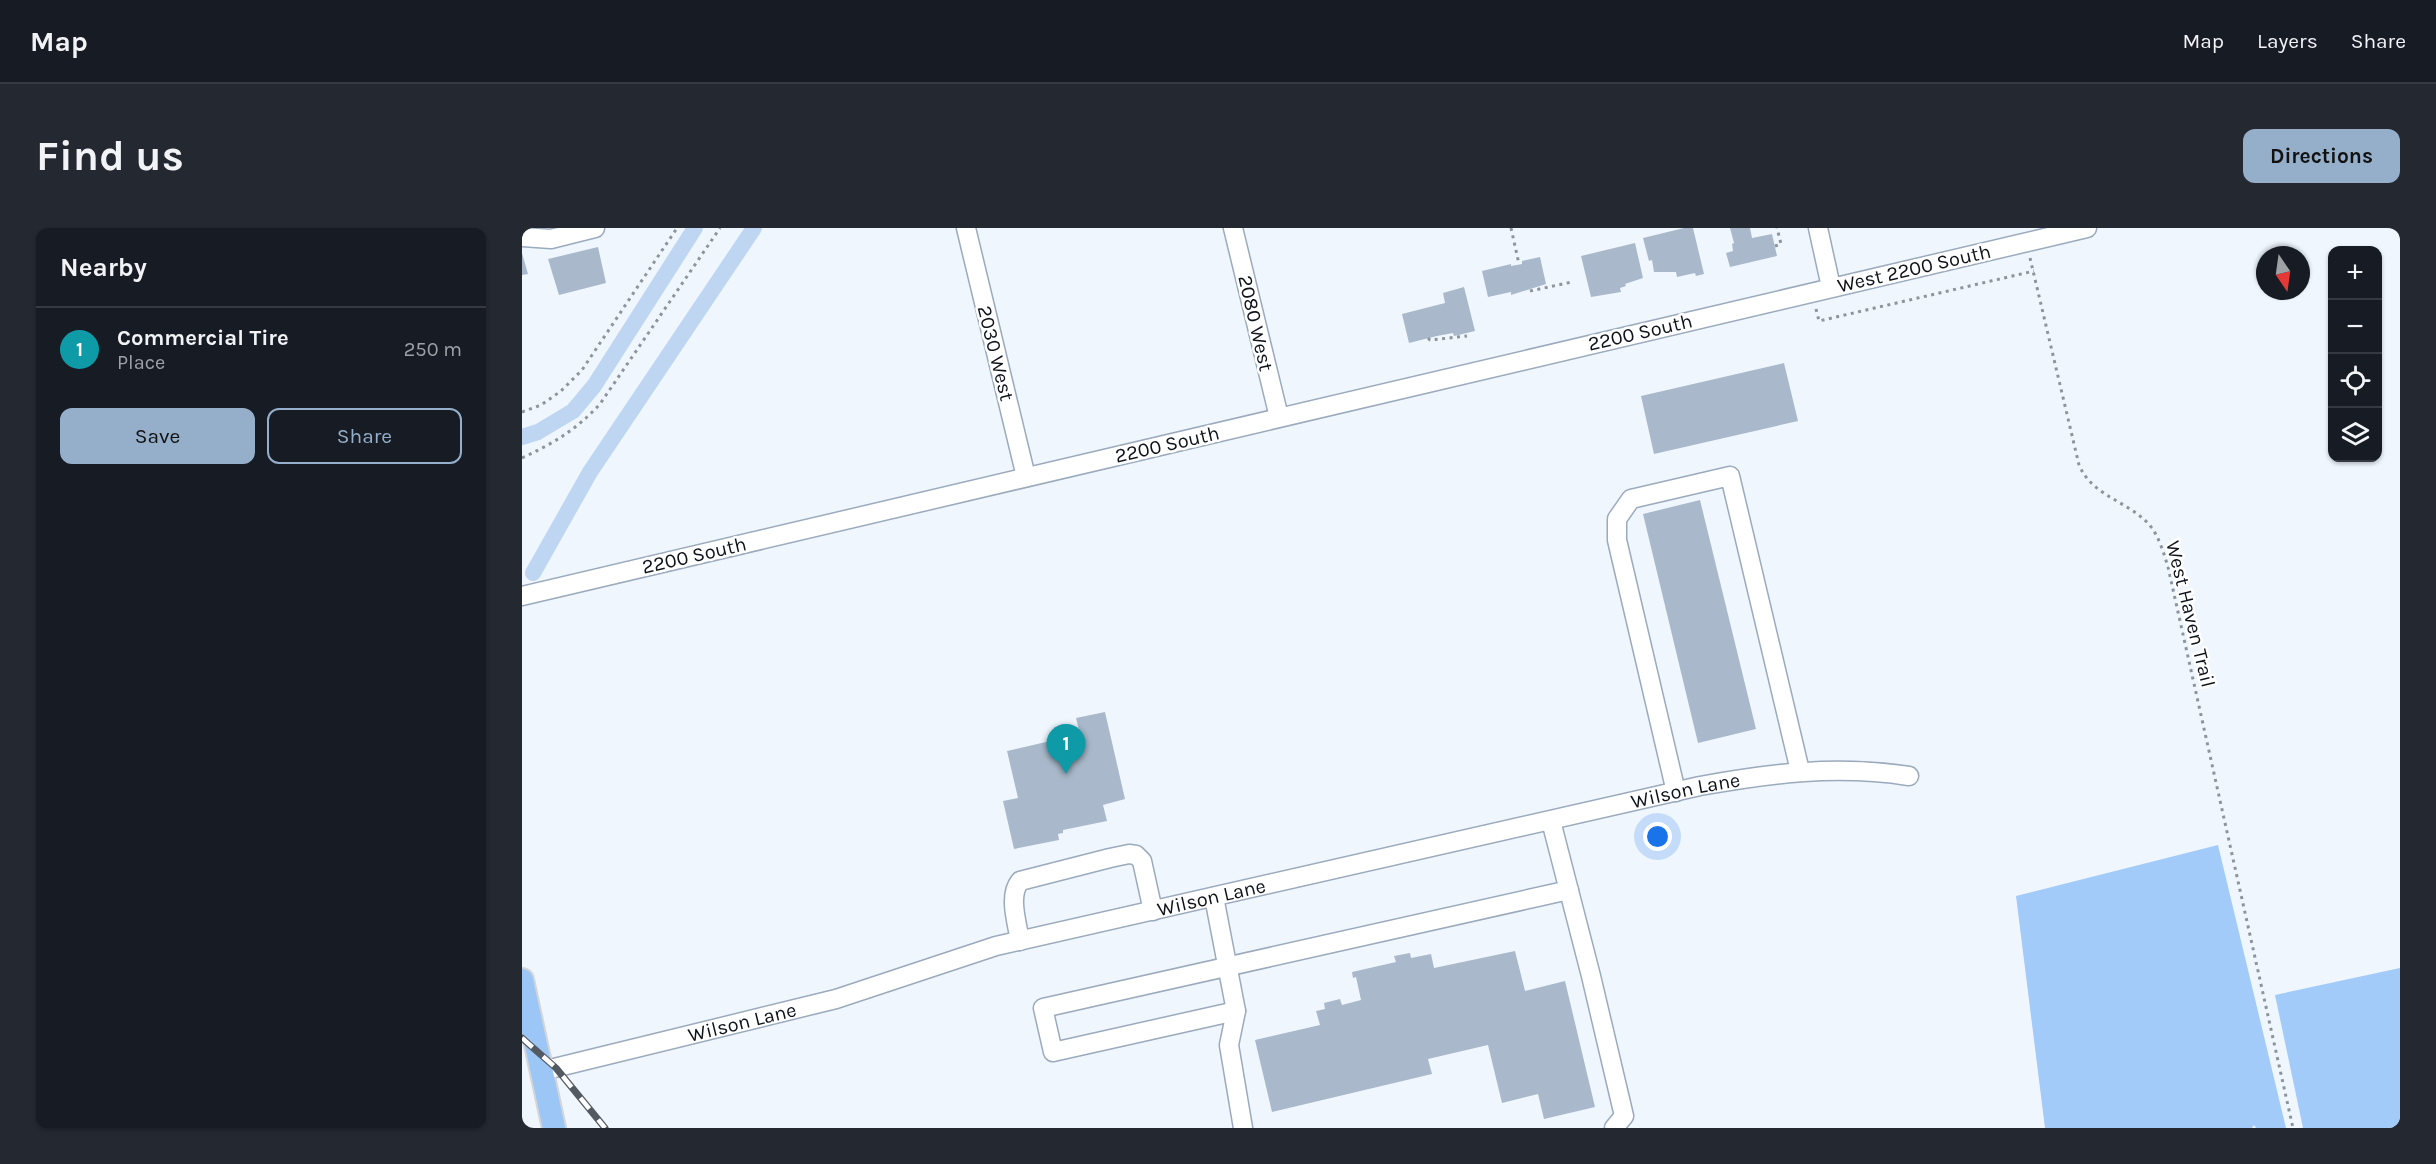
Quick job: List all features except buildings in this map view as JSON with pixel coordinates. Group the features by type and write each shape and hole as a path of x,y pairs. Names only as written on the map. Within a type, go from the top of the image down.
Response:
{"main road":[{"path":"522,980 532,1074 555,1128"}],"street":[{"path":"522,237 551,238 595,228"},
{"name":"2030 West","path":"966,228 1026,477"},
{"name":"2080 West","path":"1233,228 1279,417"},
{"path":"1818,228 1831,287"},
{"name":"West 2200 South","path":"1812,297 1831,287 2049,232 2087,228"},
{"name":"2200 South","path":"522,596 1279,417 1812,297"},
{"path":"1676,792 1617,540 1617,519 1631,499 1730,476 1800,771"},
{"name":"Wilson Lane","path":"532,1074 836,999 968,955 1020,941 1676,792 1764,774 1800,771 1882,772 1909,776"},
{"path":"1551,821 1624,1116 1614,1128"},
{"path":"1020,941 1014,900 1015,887 1020,881 1110,858 1129,854 1136,855 1142,861 1153,911"},
{"path":"1236,1011 1053,1052 1043,1008 1569,890"},
{"path":"1214,897 1236,1011 1228,1045 1243,1128"}],"path":[{"path":"522,412 541,405 561,391 582,370 677,228"},
{"path":"522,458 569,433 582,424 600,404 720,228"},
{"path":"1511,228 1519,264"},
{"path":"1775,246 1781,244 1777,228"},
{"name":"West Haven Trail","path":"1812,297 1820,321 2034,271 2079,465 2084,477 2096,490 2127,507 2151,527 2160,542 2168,567 2294,1128"},
{"path":"1530,291 1572,282"},
{"path":"1428,338 1430,340 1467,336"}],"shaded area":[{"path":"2218,845 2286,1128 2256,1128 2254,1125 2252,1128 2045,1128 2016,896"},
{"path":"2400,968 2400,1128 2303,1128 2275,995"}],"waterway":[{"path":"522,437 538,432 573,411 594,386 695,228"},
{"path":"533,573 590,472 754,228"}],"railway":[{"path":"522,1038 556,1068 605,1128"}],"place":[{"name":"Commercial Tire","path":"1066,774"}]}
